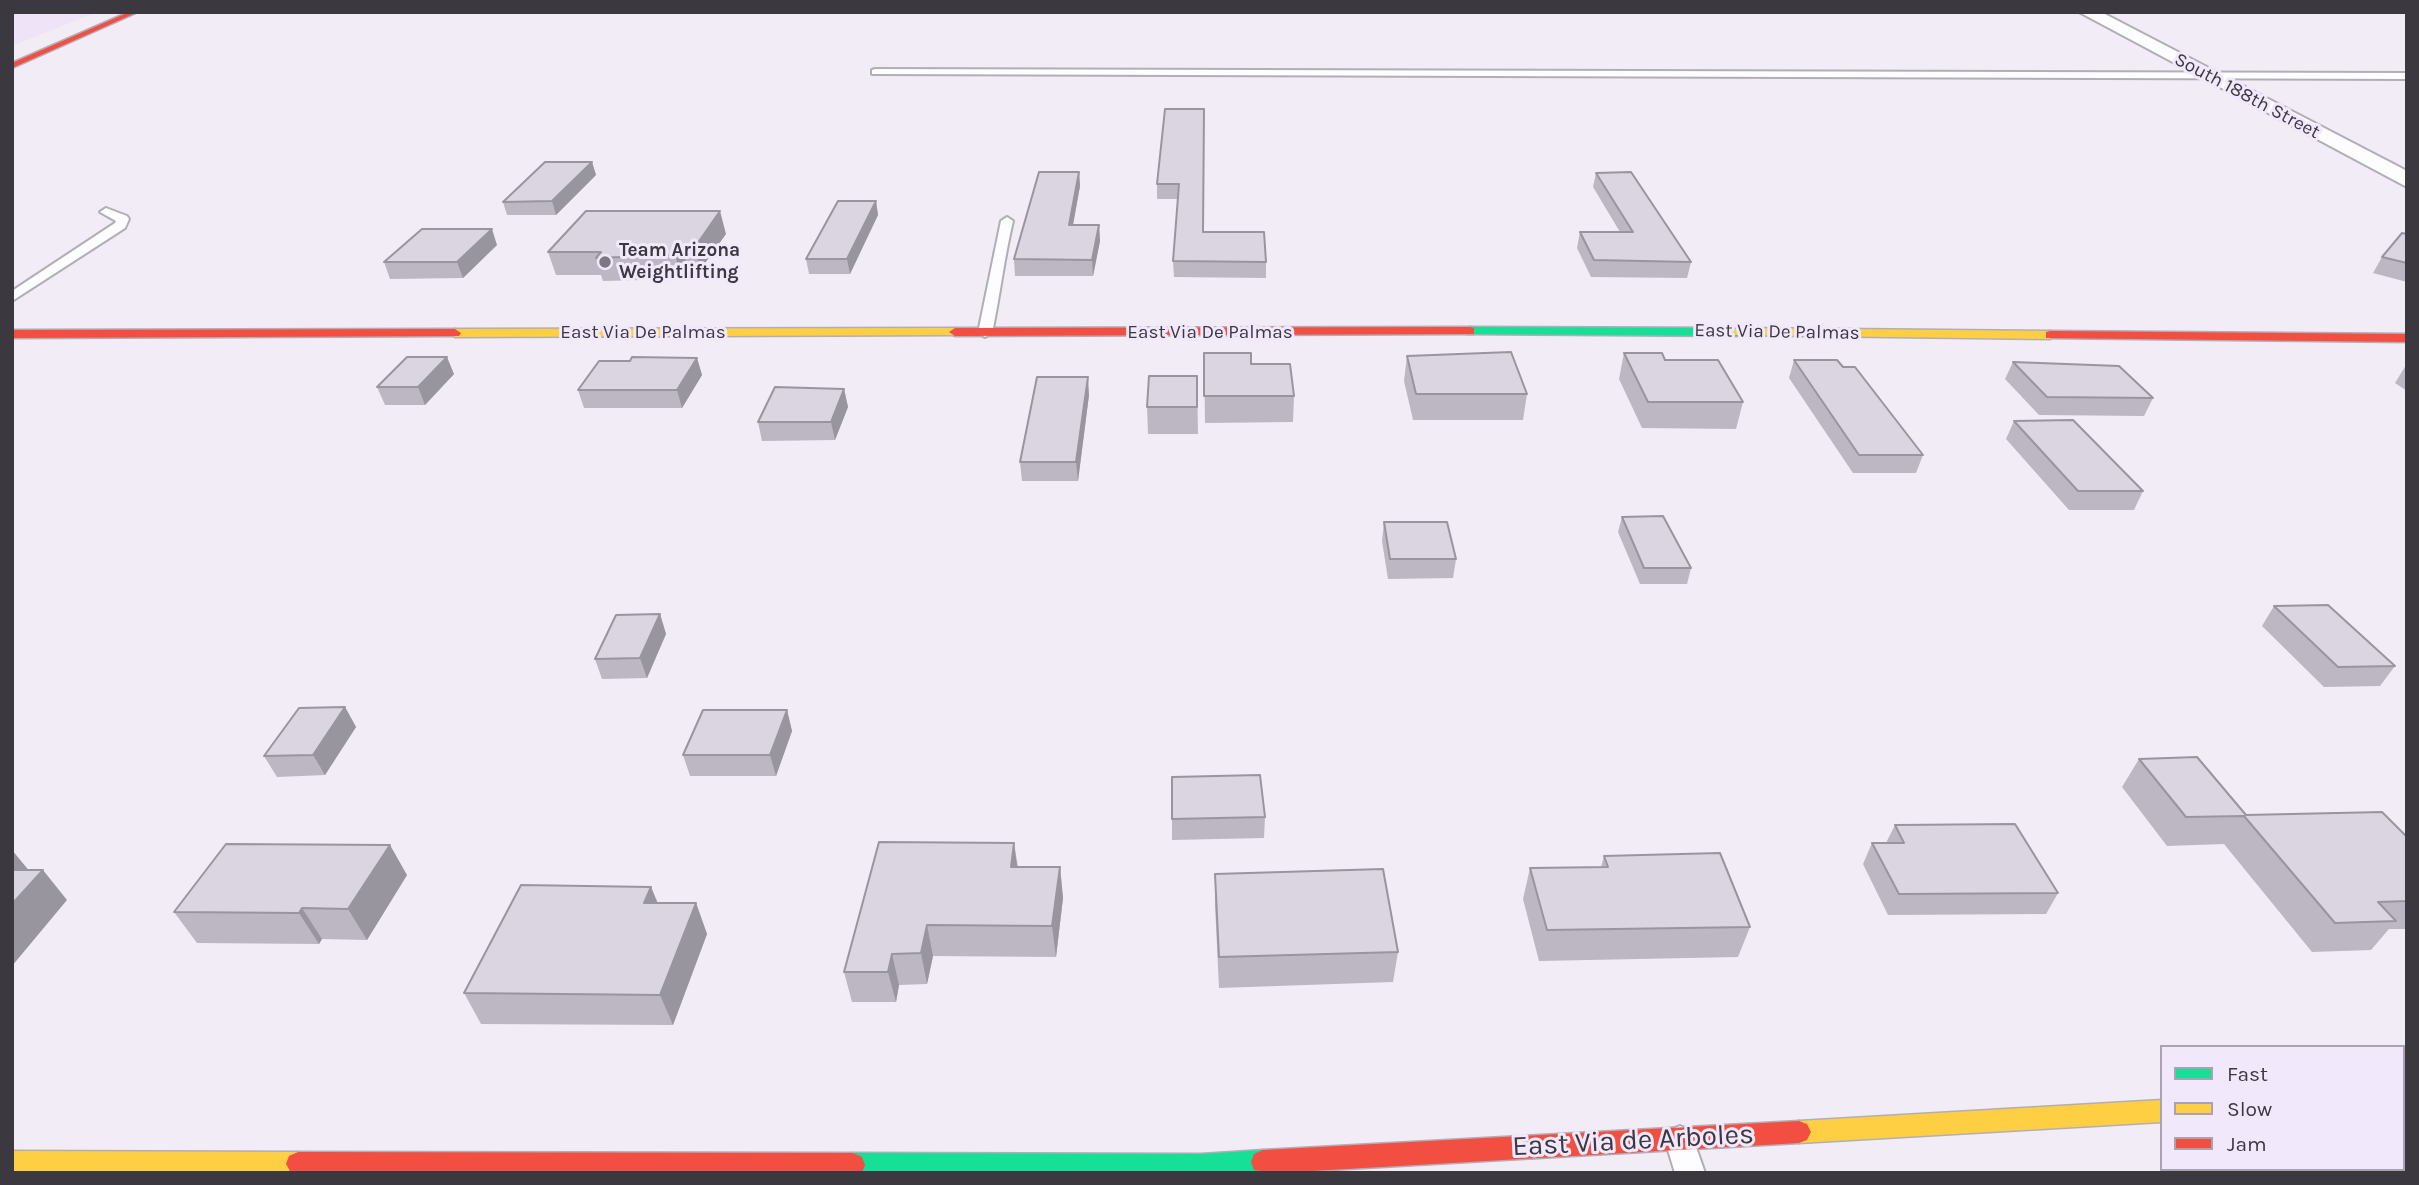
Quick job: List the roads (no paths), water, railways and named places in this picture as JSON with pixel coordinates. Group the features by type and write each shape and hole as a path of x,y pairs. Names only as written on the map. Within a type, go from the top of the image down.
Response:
{"street":[{"name":"South 188th Street","path":"2087,12 2407,180"},
{"path":"12,66 130,13"},
{"name":"East Via De Palmas","path":"12,334 1684,331 2407,338"},
{"name":"East Via de Arboles","path":"12,1163 1201,1166 2160,1111"}],"lane":[{"path":"875,72 2407,76"},
{"path":"12,297 121,225 123,219 106,212"},
{"path":"985,333 1007,221"},
{"path":"1680,1139 1690,1173"}],"place":[{"name":"Team Arizona Weightlifting","path":"605,262"}]}
